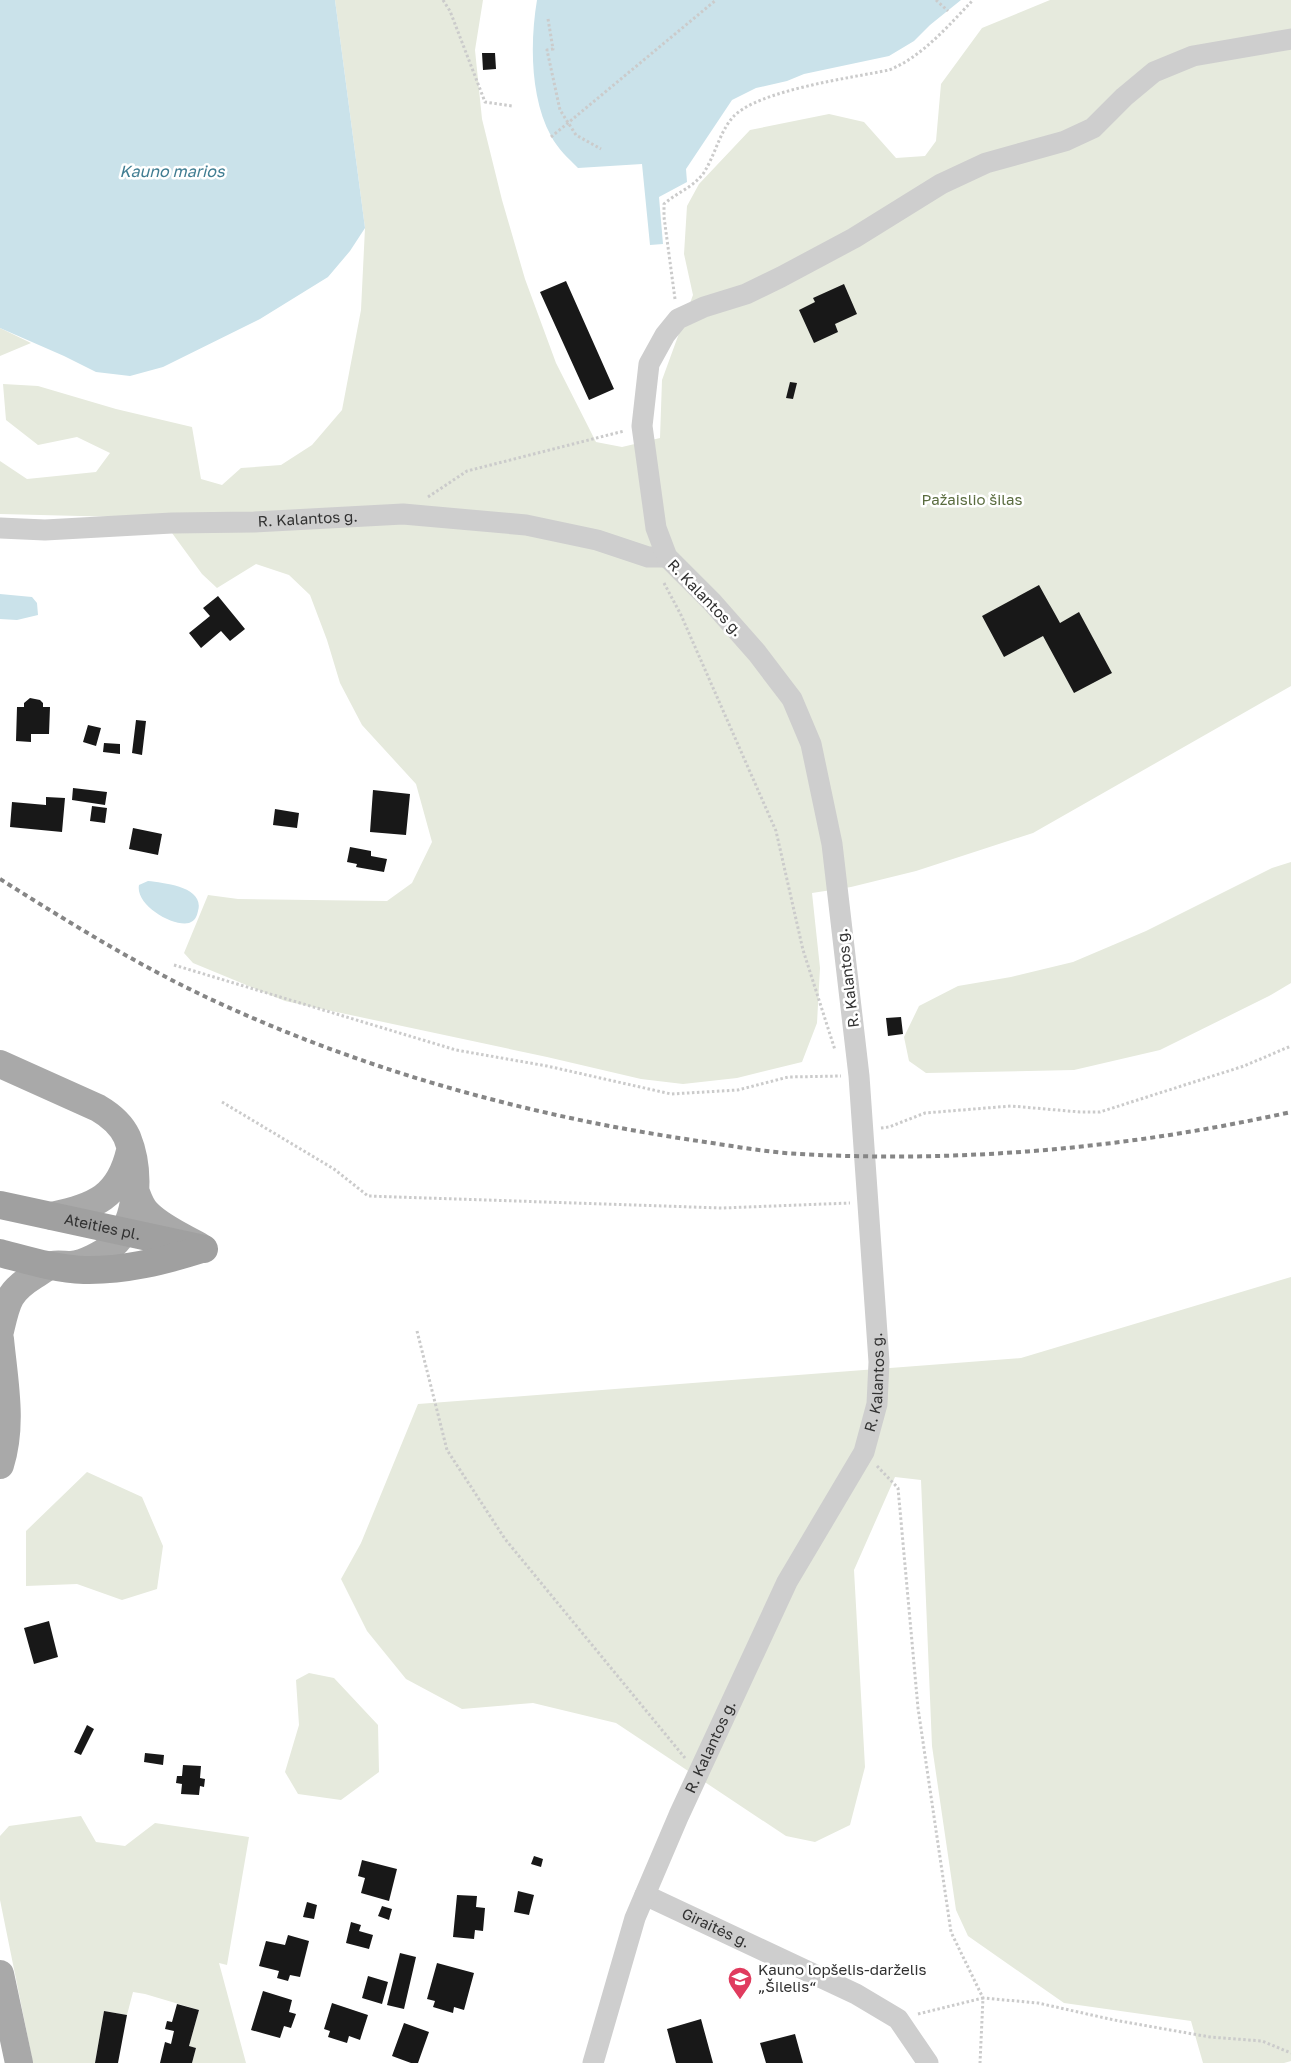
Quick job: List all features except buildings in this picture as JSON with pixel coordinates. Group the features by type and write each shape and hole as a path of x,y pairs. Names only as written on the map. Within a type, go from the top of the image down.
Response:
{"highway":[{"name":"Ateities pl.","path":"0,1205 204,1248"},
{"path":"0,1253 51,1265 84,1270 158,1262 204,1248"}],"main road":[{"path":"0,1064 110,1115 127,1136 135,1170 135,1190 130,1218 112,1246 95,1257 74,1265 51,1265 22,1284 12,1293 6,1304 0,1330"},
{"path":"52,1216 82,1209 107,1195 116,1185 126,1168 130,1149"},
{"path":"135,1190 140,1203 148,1214 176,1233 204,1248"},
{"path":"0,1339 7,1406 7,1429 0,1465"},
{"path":"0,1974 19,2063"}],"street":[{"path":"658,557 656,528 642,426 649,364 665,335 678,319 704,307 746,294 781,277 854,238 941,184 986,163 1065,141 1093,128 1124,97 1154,72 1193,56 1291,39"},
{"name":"R. Kalantos g.","path":"0,528 45,530 163,523 254,522 403,514 526,526 596,540 658,557 712,602 763,660 792,699 811,744 832,844 859,1076 879,1362 876,1404 864,1452 787,1582 635,1918 593,2063"},
{"name":"Giraitės g.","path":"645,1895 856,1994 898,2019 928,2063"}],"path":[{"path":"443,0 450,11 486,102 512,106"},
{"path":"551,137 716,0"},
{"path":"936,0 948,11"},
{"path":"678,319 664,217 664,204 692,186 702,175 714,156 722,134 733,117 748,104 770,95 889,70 902,65 927,46 973,0"},
{"path":"548,19 553,50 547,50 560,110 576,135 601,149"},
{"path":"403,514 467,471 642,426"},
{"path":"658,557 681,615 776,831 803,950 837,1058"},
{"path":"174,965 456,1050 547,1066 671,1094 738,1090 788,1077 843,1076 840,1067"},
{"path":"864,1130 889,1127 925,1113 1011,1106 1100,1112 1244,1066 1291,1046"},
{"path":"222,1102 334,1169 368,1196 722,1208 868,1203"},
{"path":"417,1331 447,1450 505,1539 689,1763 700,1772"},
{"path":"864,1452 898,1488 918,1708 951,1932 983,1998 980,2063"},
{"path":"898,2019 983,1998 1038,2003 1114,2020 1210,2037 1262,2041 1291,2053"}],"green space":[{"name":"Pažaislio šilas","path":"335,0 483,0 475,50 482,119 502,200 525,279 556,363 596,442 622,447 660,438 662,380 693,295 684,254 687,206 699,184 750,130 829,114 864,122 896,158 925,156 936,141 941,84 982,28 1050,0 1291,0 1291,686 1033,833 916,871 851,887 812,893 820,968 817,1023 802,1062 737,1078 683,1084 641,1079 285,1001 193,963 184,953 208,895 238,899 387,901 412,883 432,842 416,784 362,725 340,683 327,640 310,595 289,575 256,564 217,588 202,574 161,518 0,514 0,461 27,479 96,472 110,453 77,437 38,445 6,420 3,384 38,386 116,409 192,427 201,479 222,485 241,468 281,465 312,445 342,410 361,310 365,228"},
{"path":"0,328 31,343 0,356"},
{"path":"1291,862 1291,983 1269,996 1160,1050 1074,1070 926,1073 909,1061 904,1037 919,1006 958,986 1011,977 1073,962 1146,931 1272,868"},
{"path":"1291,1277 1291,2061 1284,2063 1203,2063 1191,2021 1064,2003 968,1936 956,1910 932,1746 921,1480 895,1477 854,1570 865,1767 850,1825 815,1842 786,1836 616,1723 533,1703 462,1709 406,1679 367,1631 341,1579 361,1543 418,1404 1021,1358"},
{"path":"87,1472 142,1497 163,1546 157,1589 122,1600 77,1584 26,1586 26,1531"},
{"path":"309,1673 334,1678 378,1725 379,1772 341,1800 298,1794 285,1772 299,1725 296,1680"},
{"path":"81,1816 96,1842 125,1846 155,1823 249,1837 227,1965 219,1963 246,2063 192,2063 196,2048 189,2046 199,2010 133,1992 127,2015 104,2011 95,2063 33,2063 0,1900 0,1836 9,1826"}],"water":[{"name":"Kauno marios","path":"0,0 335,0 365,228 350,251 328,277 260,319 163,367 130,376 96,372 0,328"},
{"path":"537,0 961,0 930,25 914,41 889,56 804,74 787,81 756,88 732,100 686,169 687,182 659,197 663,244 650,245 642,164 578,168 560,149 544,121 535,87 533,33"},
{"path":"0,594 32,597 37,603 38,615 17,620 0,619"},
{"path":"148,881 173,885 190,891 196,896 199,903 198,913 194,920 189,923 174,922 149,907 139,893 139,885"}],"railway":[{"path":"0,879 127,956 179,984 264,1023 323,1046 443,1086 505,1103 629,1130 786,1153 923,1156 1046,1150 1108,1143 1230,1125 1291,1112"}],"place":[{"name":"Kauno lopšelis-darželis „Šilelis“","path":"740,2000"}]}
